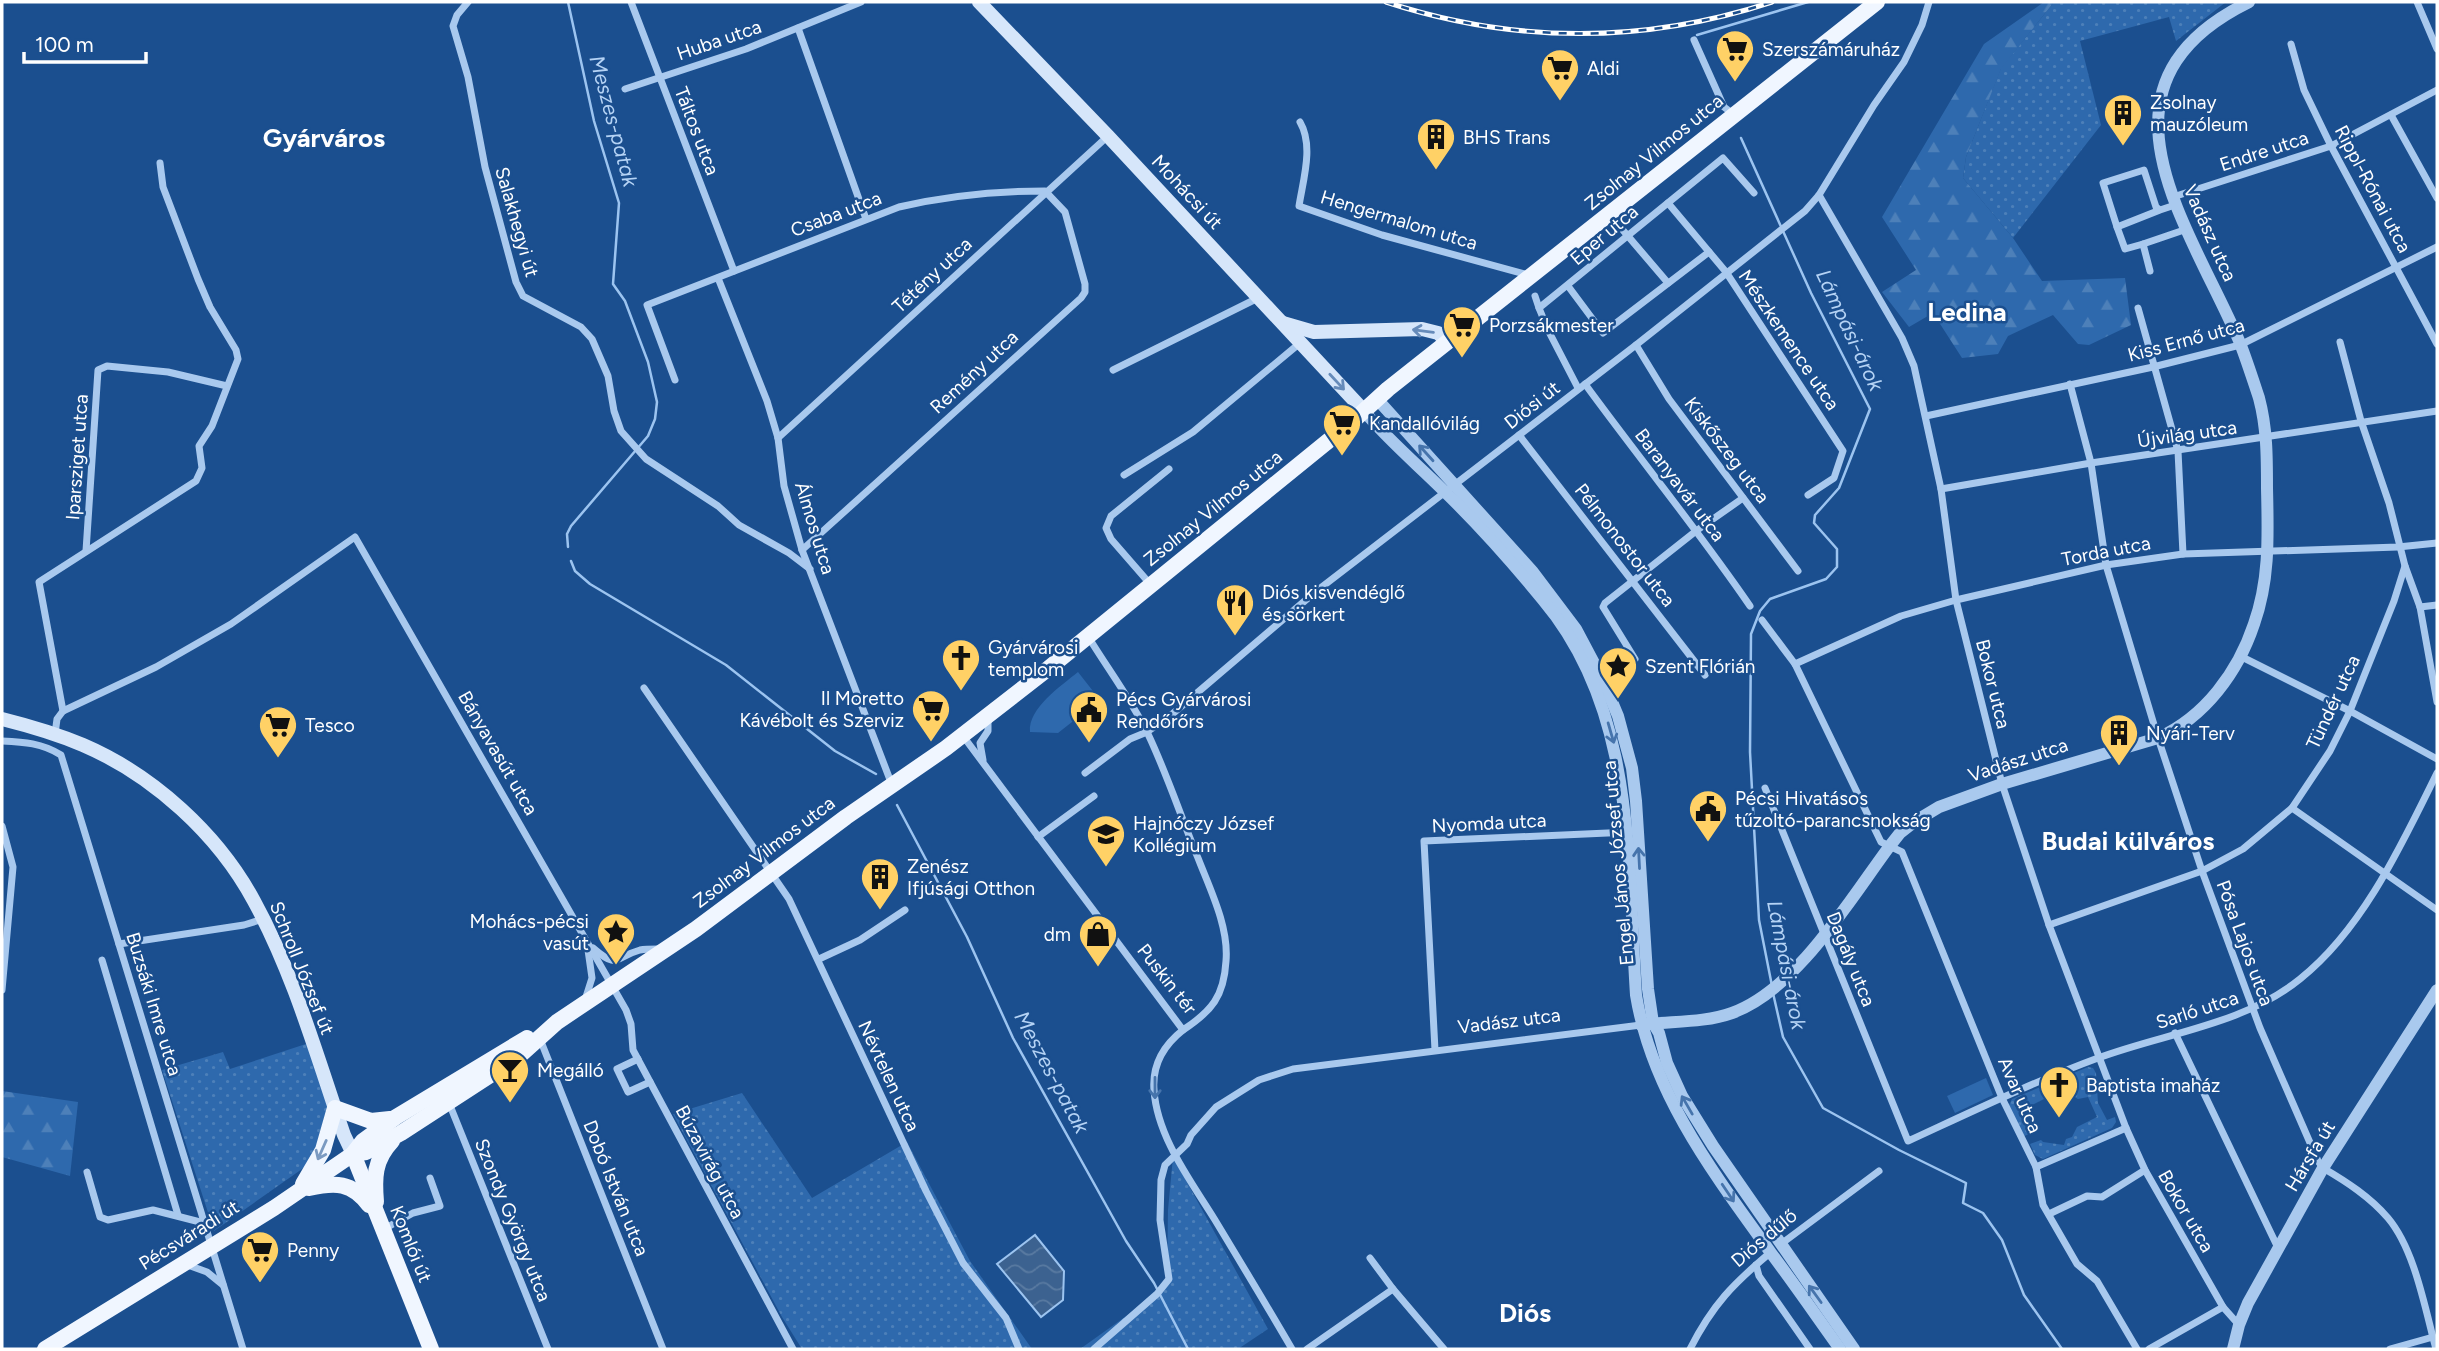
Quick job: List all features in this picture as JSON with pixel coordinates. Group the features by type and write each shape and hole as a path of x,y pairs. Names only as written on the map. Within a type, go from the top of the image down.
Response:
{"main road":[{"name":"Mohácsi út","path":"979,2 1364,411"},
{"name":"Zsolnay Vilmos utca","path":"353,1154 366,1152 399,1125 666,949 963,735 1088,637 1448,342 1877,2"},
{"path":"1282,323 1314,332 1422,329 1438,333 1448,342"},
{"path":"1305,348 1328,332"},
{"name":"Schroll József út","path":"2,719 55,734 108,757 144,780 181,810 226,859 253,899 294,989 353,1154"},
{"name":"Zsolnay Vilmos utca","path":"399,1125 449,1102 518,1056 557,1022"},
{"path":"299,1189 323,1150 335,1108 371,1121 399,1125 376,1167 380,1222"},
{"name":"Pécsváradi út","path":"45,1349 211,1247 353,1154"},
{"name":"Komlói út","path":"353,1154 430,1349"},
{"path":"299,1189 329,1184 351,1188 362,1196 380,1222"}],"street":[{"name":"Salakhegyi út","path":"468,2 457,15 453,26 468,77 485,167 516,282 523,296 581,327 592,339 608,376 614,411 621,431 643,455 718,506 739,525 789,553 810,569"},
{"name":"Táltos utca","path":"631,2 734,271"},
{"name":"Huba utca","path":"625,89 746,49 861,2"},
{"name":"Diósi út","path":"1085,773 1130,739 1147,732 1170,716 1314,593 1805,211 1819,195 1874,105 1904,62 1930,2"},
{"name":"Vadász utca","path":"1094,1349 1160,1292 1169,1279 1160,1220 1161,1180 1165,1165 1187,1144 1191,1135 1216,1107 1259,1080 1293,1069 1728,1014 1768,993 1807,958 1900,833 1939,807 2002,784 2158,738 2175,730 2195,715 2229,676 2259,609 2266,583 2266,438 2259,399 2240,345 2184,230 2164,172 2158,140 2158,109 2166,80 2182,52 2223,14 2249,2"},
{"path":"2417,2 2437,49"},
{"path":"798,28 866,219"},
{"path":"1694,40 1728,119"},
{"name":"Rippl-Rónai utca","path":"2291,44 2304,90 2331,146 2437,344"},
{"name":"Endre utca","path":"2117,227 2160,211 2174,201 2331,146 2437,90"},
{"path":"2391,115 2437,198"},
{"name":"Hengermalom utca","path":"1300,122 1307,145 1299,206 1382,234 1532,276"},
{"name":"Tétény utca","path":"778,438 1108,136"},
{"name":"Eper utca","path":"1539,308 1723,158 1754,193"},
{"name":"Iparsziget utca","path":"63,711 38,582 196,481 202,468 199,446 212,426 237,363 238,355 210,307 198,279 163,187 160,163"},
{"path":"2160,211 2156,207 2144,170 2103,183 2125,248 2184,230"},
{"name":"Csaba utca","path":"675,380 647,305 899,207 1004,191 1045,191"},
{"name":"Remény utca","path":"802,550 1081,298 1085,292 1085,284 1065,212 1045,191"},
{"name":"Bokor utca","path":"1819,195 1902,338 1914,366 1941,489 1956,600 2002,784 2049,925 2126,1128 2145,1170 2223,1307 2239,1325"},
{"name":"Mészkemence utca","path":"1668,202 1726,272 1843,451 1834,478 1808,495"},
{"path":"1610,215 1668,283"},
{"path":"2143,244 2150,271"},
{"name":"Kiss Ernő utca","path":"1927,416 2153,367 2240,345 2437,247"},
{"path":"1568,286 1603,333 1709,252"},
{"name":"Álmos utca","path":"718,278 767,401 778,438 784,486 802,550 892,785"},
{"path":"1535,296 1548,330 1582,386"},
{"path":"1114,370 1259,298"},
{"path":"2138,308 2178,451 2183,554"},
{"path":"2340,342 2361,421 2389,503 2398,547 2420,607 2437,702"},
{"name":"Kiskőszeg utca","path":"1636,345 1669,399 1798,571"},
{"path":"1124,475 1193,432 1305,348"},
{"name":"Iparsziget utca","path":"86,551 99,370 107,366 168,372 227,386"},
{"name":"Pósa Lajos utca","path":"2070,384 2091,463 2106,565 2158,738 2202,871 2253,1009 2318,1161 2323,1168 2373,1202 2390,1219 2400,1236 2437,1349"},
{"name":"Baranyavár utca","path":"1582,386 1696,531 1750,606"},
{"name":"Engel János József utca","path":"1377,399 1544,601 1567,631 1581,657 1601,700 1616,749 1632,832 1636,995 1666,1092 1698,1148 1854,1349"},
{"name":"Engel János József utca","path":"1364,411 1450,488"},
{"name":"Újvilág utca","path":"1941,489 2091,463 2437,411"},
{"name":"Pélmonostor utca","path":"1520,435 1705,675"},
{"path":"1151,584 1111,539 1106,527 1111,516 1169,469"},
{"path":"1635,659 1603,607 1605,603 1696,531 1743,498"},
{"name":"Bányavasút utca","path":"63,711 156,667 231,624 355,537 611,986"},
{"name":"Torda utca","path":"1795,664 1900,616 2106,565 2183,554 2398,547 2437,543"},
{"name":"Tündér utca","path":"2049,925 2202,871 2243,849 2292,808 2330,751 2350,711 2394,601 2404,566"},
{"path":"2420,607 2437,605"},
{"path":"1762,620 1795,664 1881,842 1889,847"},
{"name":"Puskin tér","path":"963,735 1183,1030 1201,1018 1215,1003 1225,975 1227,957 1223,931 1210,888 1147,732 1088,637"},
{"path":"2240,656 2350,711 2437,760"},
{"name":"Névtelen utca","path":"644,688 789,899 926,1191 963,1263 1006,1318 1019,1349"},
{"path":"55,734 57,719 63,711"},
{"path":"986,767 980,743 988,731 988,716"},
{"name":"Buzsáki Imre utca","path":"2,741 31,742 61,755 243,1349"},
{"name":"Sarló utca","path":"1908,1141 2099,1058 2253,1009 2277,996 2325,957 2385,875 2437,773"},
{"name":"Dagály utca","path":"1765,788 1908,1141"},
{"path":"1038,837 1094,796"},
{"path":"2292,808 2437,910"},
{"path":"2,826 13,867 2,990"},
{"name":"Nyomda utca","path":"1436,1050 1423,841 1632,832"},
{"name":"Avar utca","path":"1889,847 1902,852 2003,1098 2036,1167 2043,1205 2077,1264 2097,1281 2137,1349"},
{"path":"819,959 860,940 905,910"},
{"path":"119,944 244,925 263,919"},
{"path":"585,940 607,959 615,960 621,960 640,950 666,949"},
{"path":"583,1004 592,978 585,940"},
{"path":"102,960 178,1215"},
{"name":"Búzavirág utca","path":"611,986 631,1024 633,1050 793,1349"},
{"name":"Hársfa út","path":"2233,1349 2248,1303 2323,1168 2437,990"},
{"path":"1183,1030 1167,1043 1160,1057 1153,1087 1165,1132 1292,1349"},
{"path":"2175,1033 2279,1250"},
{"name":"Dobó István utca","path":"540,1039 663,1349"},
{"path":"638,1059 617,1069 628,1092 650,1082"},
{"name":"Szondy György utca","path":"449,1102 548,1349"},
{"path":"2036,1167 2126,1128"},
{"path":"2049,1214 2087,1196 2102,1197 2145,1170"},
{"name":"Diós dűlő","path":"1690,1349 1714,1308 1730,1288 1775,1248 1879,1171"},
{"path":"87,1172 100,1217 108,1220 153,1210 204,1223"},
{"path":"380,1222 440,1206 430,1178"},
{"name":"Engel János József utca","path":"1775,1248 1840,1349"},
{"path":"1370,1258 1444,1349"},
{"path":"183,1264 207,1272 223,1286"},
{"path":"1756,1265 1764,1285 1810,1349"},
{"path":"1307,1349 1393,1289"},
{"path":"2149,1349 2223,1307"},
{"path":"2390,1349 2433,1338"}],"green space":[{"path":"2044,2 2054,2 2001,69 1966,157 1963,178 2013,238 2042,281 2125,278 2131,325 2089,345 2078,344 2053,315 2008,336 1998,354 1962,358 1933,313 1909,327 1882,292 1916,270 1882,217 1984,44"},
{"path":"2054,2 2226,2 2176,41 2169,17 2080,41 2101,125 2013,238 1963,178 1966,157 2001,68"},
{"path":"1078,672 1100,700 1058,733 1030,732 1034,714 1040,706"},
{"path":"318,1040 339,1105 325,1114 312,1162 214,1231 162,1070 223,1052 230,1069"},
{"path":"2088,1067 2093,1068 2096,1073 2098,1103 2107,1120 2115,1117 2116,1122 2112,1128 2043,1159 2035,1155 2030,1144 2041,1140 2064,1145 2077,1127 2097,1117 2088,1097 2078,1099 2062,1090 2022,1110 2027,1128 2036,1126 2038,1131 2024,1136 2009,1105 2012,1099"},
{"path":"1986,1078 1993,1095 1955,1113 1947,1096"},
{"path":"2,1091 78,1102 70,1176 2,1157"},
{"path":"742,1093 812,1198 907,1142 970,1261 1032,1349 802,1349 782,1317 673,1114"},
{"path":"1173,1157 1268,1329 1238,1349 1080,1349 1167,1287 1168,1210"}],"water":[{"path":"1035,1235 1064,1271 1063,1300 1041,1317 997,1264"}],"waterway":[{"name":"Meszes-patak","path":"568,2 594,121 619,203 613,284 625,301 648,362 657,402 655,419 648,436 571,526 567,534 568,547"},
{"path":"1697,35 1808,2"},
{"name":"Lámpási-árok","path":"1741,138 1811,293 1870,409 1839,488 1815,515 1814,523 1837,549 1837,567 1826,579 1770,599 1760,611 1751,634 1750,752 1759,920 1772,986"},
{"name":"Meszes-patak","path":"571,561 575,571 590,584 726,665 835,751 876,774"},
{"name":"Meszes-patak","path":"897,805 967,937 1013,1038 1126,1241 1154,1283 1188,1349"},
{"name":"Lámpási-árok","path":"1773,993 1783,1037 1823,1108 1966,1183 1963,1203 1983,1213 2002,1240 2024,1295 2062,1349"}],"railway":[{"path":"1386,2 1483,26 1579,34 1676,26 1772,2"}],"place":[{"name":"Szerszámáruház","path":"1735,83"},
{"name":"Aldi","path":"1560,102"},
{"name":"Zsolnay mauzóleum","path":"2123,147"},
{"name":"BHS Trans","path":"1436,171"},
{"name":"Porzsákmester","path":"1462,359"},
{"name":"Kandallóvilág","path":"1342,457"},
{"name":"Diós kisvendéglő és sörkert","path":"1235,637"},
{"name":"Gyárvárosi templom","path":"961,692"},
{"name":"Szent Flórián","path":"1618,700"},
{"name":"Il Moretto Kávébolt és Szerviz","path":"931,743"},
{"name":"Pécs Gyárvárosi Rendőrőrs","path":"1089,744"},
{"name":"Tesco","path":"278,759"},
{"name":"Nyári-Terv","path":"2119,767"},
{"name":"Pécsi Hivatásos tűzoltó-parancsnokság","path":"1708,843"},
{"name":"Hajnóczy József Kollégium","path":"1106,868"},
{"name":"Zenész Ifjúsági Otthon","path":"880,911"},
{"name":"Mohács-pécsi vasút","path":"616,966"},
{"name":"dm","path":"1098,968"},
{"name":"Megálló","path":"510,1104"},
{"name":"Baptista imaház","path":"2059,1119"},
{"name":"Penny","path":"260,1284"}],"district":[{"name":"Gyárváros","path":"324,138"},
{"name":"Ledina","path":"1967,312"},
{"name":"Budai külváros","path":"2128,841"},
{"name":"Diós","path":"1525,1313"}]}
